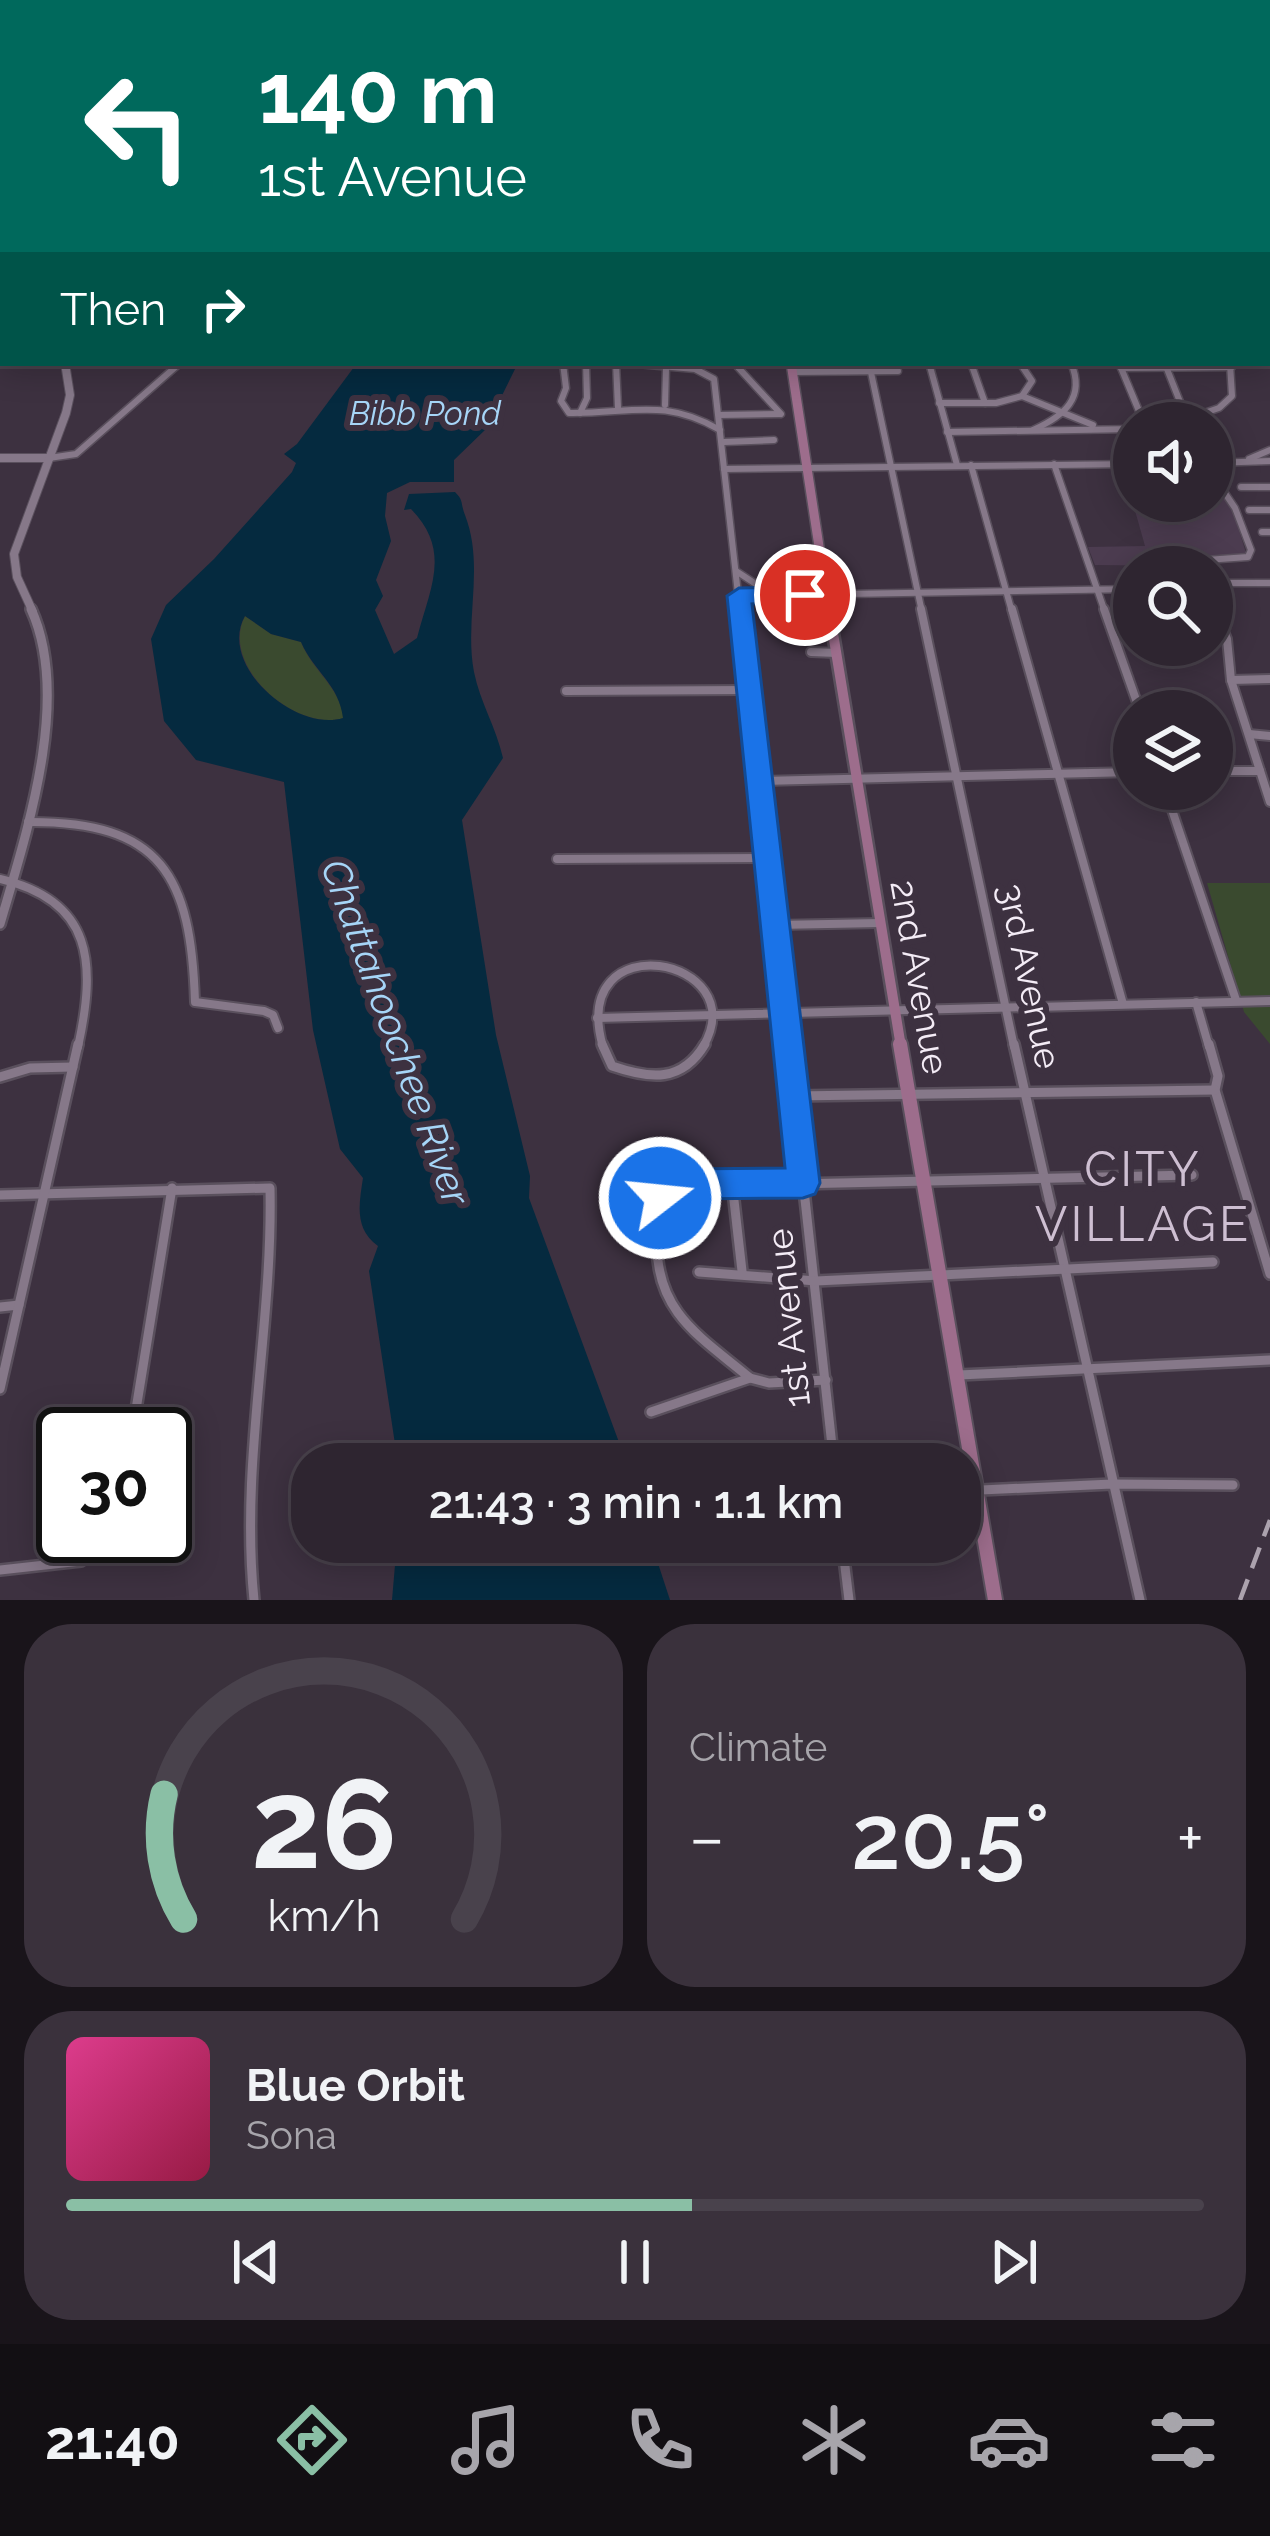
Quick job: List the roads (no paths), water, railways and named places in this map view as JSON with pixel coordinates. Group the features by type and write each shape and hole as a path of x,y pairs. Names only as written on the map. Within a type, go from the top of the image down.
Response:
{"main road":[{"name":"2nd Avenue","path":"792,368 854,780 970,1443"},
{"name":"2nd Avenue","path":"981,1505 994,1600"}],"street":[{"path":"0,924 6,880 26,822 40,746 45,665 36,618 16,576 14,554 70,395 65,366"},
{"path":"0,458 49,458 83,450 177,366"},
{"path":"563,366 566,388 561,401 569,413 665,405 720,430"},
{"path":"580,414 587,398 586,366"},
{"path":"616,366 618,408"},
{"path":"646,366 666,369 665,405"},
{"path":"719,415 781,414 737,366"},
{"path":"930,366 957,465"},
{"path":"972,366 985,403"},
{"path":"1022,366 1031,381 1022,396"},
{"path":"1026,432 1062,416 1079,391 1072,366"},
{"path":"1120,366 1135,402"},
{"path":"1165,366 1180,402"},
{"path":"1229,402 1238,390 1231,366"},
{"name":"3rd Avenue","path":"870,367 1024,1094 1139,1600"},
{"name":"1st Avenue","path":"666,369 699,368 714,379 724,442 757,782 832,1443"},
{"path":"792,368 898,370"},
{"path":"939,403 985,403 1022,396 1062,416 1105,428"},
{"path":"947,432 1113,428"},
{"path":"724,442 774,440"},
{"path":"1247,460 1270,450"},
{"path":"1233,461 1270,461"},
{"path":"1054,464 1133,690"},
{"path":"724,470 1113,464"},
{"path":"971,465 1123,1004"},
{"path":"1241,488 1270,487"},
{"path":"1233,505 1251,550 1248,557 1233,558"},
{"path":"1249,510 1270,510"},
{"path":"735,570 772,594"},
{"path":"1233,583 1270,583"},
{"path":"739,596 1113,591"},
{"path":"811,652 837,653"},
{"path":"1230,666 1270,802"},
{"path":"1231,680 1270,679"},
{"path":"566,691 748,690"},
{"path":"1250,734 1270,736"},
{"path":"1233,771 1260,771"},
{"path":"757,782 1113,773"},
{"path":"1172,810 1236,1000"},
{"path":"26,822 87,820 123,833 151,856 180,894 192,925 197,959 195,1002 220,1009 262,1009 273,1015 278,1028"},
{"path":"557,859 767,859"},
{"path":"0,1389 90,984 87,949 60,906 6,880"},
{"path":"776,925 880,923"},
{"path":"655,962 684,969 701,982 710,1017 706,1053 692,1068 673,1075 637,1077 612,1066 599,1038 597,1018 604,988 617,974 655,962"},
{"path":"597,1018 1270,1001"},
{"path":"1196,1002 1218,1076 1215,1090 1270,1274"},
{"path":"0,1077 30,1069 73,1067"},
{"path":"794,1096 1215,1090"},
{"path":"826,1380 769,1383 750,1378 682,1322 667,1301 657,1253 662,1192 681,1184 1192,1175"},
{"path":"732,1183 742,1271"},
{"path":"137,1407 172,1188"},
{"path":"0,1195 270,1188 273,1271 246,1516 254,1600"},
{"path":"699,1272 742,1271 753,1278 816,1281 1213,1262"},
{"path":"0,1307 19,1306"},
{"path":"957,1376 1270,1360"},
{"path":"651,1412 750,1378"},
{"path":"981,1490 1233,1485"},
{"path":"0,1570 46,1563"},
{"path":"844,1563 848,1600"}],"water":[{"path":"355,366 517,366 485,430 454,460 454,482 410,482 387,493 385,516 391,541 376,580 383,596 375,610 394,654 417,638 432,586 434,555 424,525 411,509 404,510 409,494 455,492 471,535 474,672 503,758 462,820 496,1035 530,1176 529,1198 619,1443 395,1443 369,1271 378,1246 362,1224 363,1178 340,1149 313,1030 284,782 196,760 164,721 151,639 166,605 214,559 296,463 284,454 297,444","holes":["245,616 271,634 301,642 337,696 343,718 304,715 266,691 242,655 239,635"]},
{"path":"395,1563 658,1563 670,1600 392,1600"}],"railway":[{"path":"1240,1600 1270,1520"}],"district":[{"name":"CITY VILLAGE","path":"1143,1196"}],"water label":[{"name":"Bibb Pond","path":"425,413"},
{"name":"Chattahoochee River","path":"396,1032"}]}
